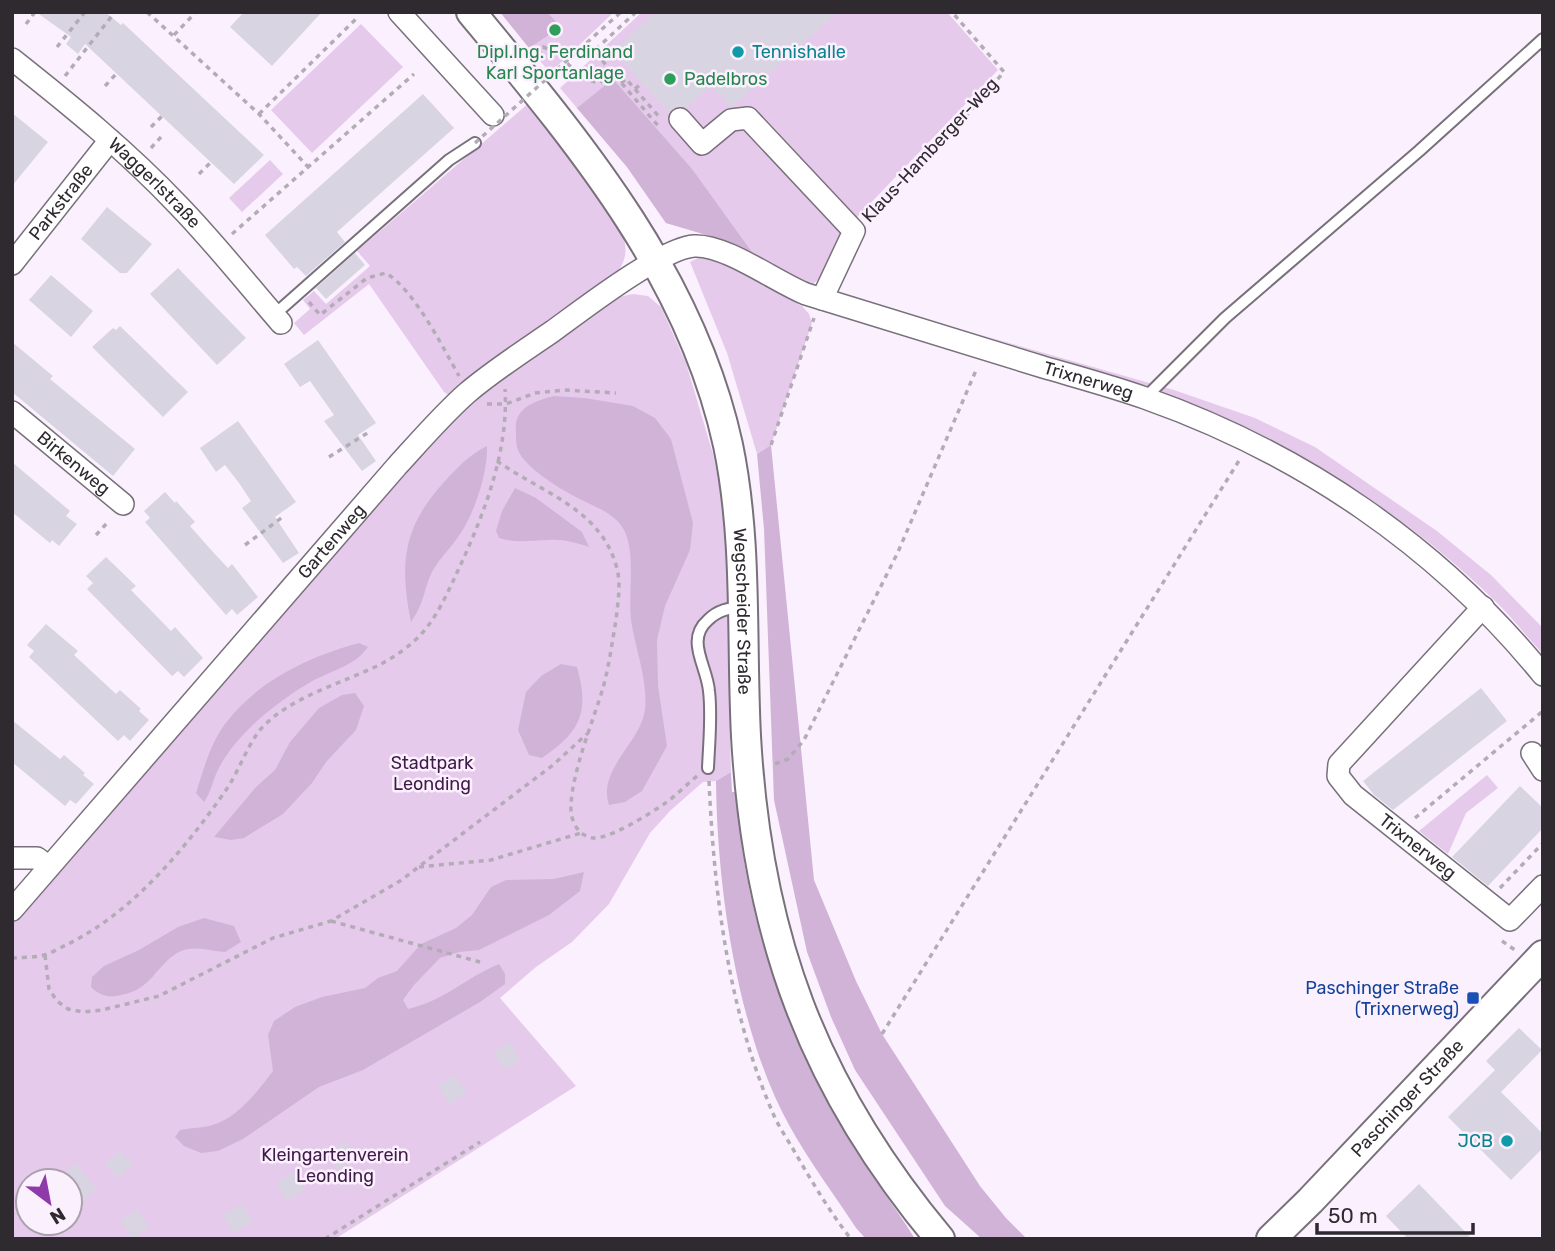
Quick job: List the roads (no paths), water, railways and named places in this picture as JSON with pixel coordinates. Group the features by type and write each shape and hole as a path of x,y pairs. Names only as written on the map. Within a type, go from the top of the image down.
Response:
{"street":[{"path":"399,12 493,115"},
{"name":"Wegscheider Straße","path":"471,12 605,179 656,261 680,305 698,348 725,435 737,496 742,556 746,734 752,814 765,890 783,961 821,1056 852,1115 890,1175 940,1239"},
{"name":"Waggerlstraße","path":"12,59 83,115 185,212 277,319"},
{"name":"Klaus-Hamberger-Weg","path":"674,124 702,144 731,120 748,118 854,231 822,299"},
{"name":"Parkstraße","path":"12,264 110,140"},
{"name":"Trixnerweg","path":"656,261 681,248 696,246 713,249 786,286 822,299 1144,398 1250,442 1312,476 1390,526 1417,547 1483,607 1543,675"},
{"name":"Gartenweg","path":"12,910 446,413 500,368 656,261"},
{"name":"Birkenweg","path":"18,417 123,504"},
{"name":"Trixnerweg","path":"1483,607 1339,764 1338,776 1353,795 1510,920 1543,886"},
{"path":"12,858 37,858 49,867"},
{"name":"Paschinger Straße","path":"1271,1239 1541,959"}],"lane":[{"path":"1144,398 1225,318 1419,151 1543,39"},
{"path":"277,319 300,292 449,160 475,143"},
{"path":"708,768 709,690 696,641 700,626 714,614 729,608 743,607"}],"place":[{"name":"Dipl.Ing. Ferdinand Karl Sportanlage","path":"555,30"},
{"name":"Tennishalle","path":"738,52"},
{"name":"Padelbros","path":"670,79"},
{"name":"Paschinger Straße (Trixnerweg)","path":"1473,998"},
{"name":"JCB","path":"1507,1141"}],"park label":[{"name":"Stadtpark Leonding","path":"432,773"},
{"name":"Kleingartenverein Leonding","path":"335,1165"}]}
